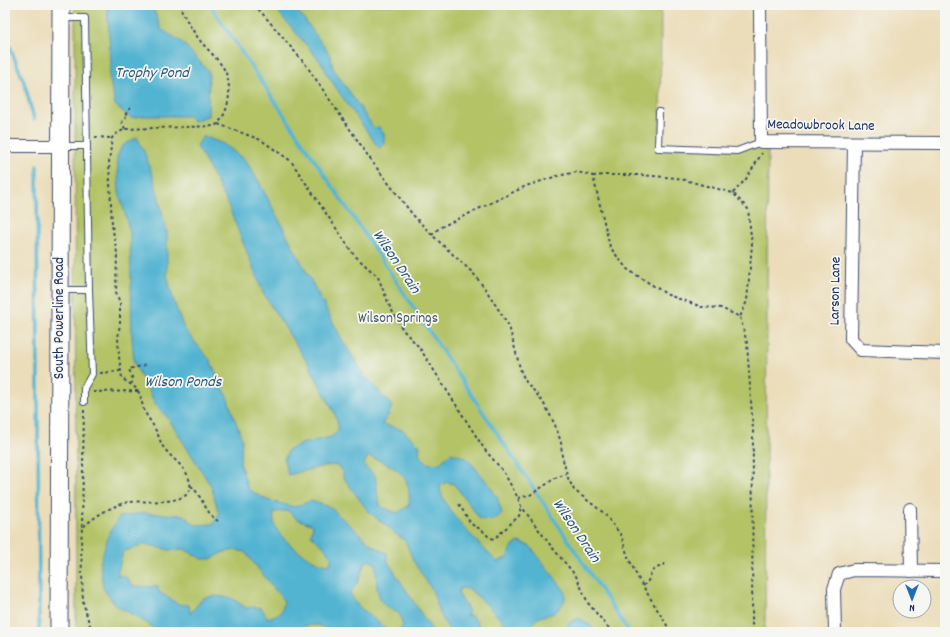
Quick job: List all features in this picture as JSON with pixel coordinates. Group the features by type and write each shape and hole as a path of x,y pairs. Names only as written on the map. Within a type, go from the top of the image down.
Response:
{"street":[{"name":"Meadowbrook Lane","path":"760,5 765,142 854,144 945,143"},
{"name":"South Powerline Road","path":"59,632 61,12"},
{"name":"Larson Lane","path":"854,144 851,339 861,350 945,353"},
{"path":"5,146 60,146"},
{"path":"910,509 911,571"},
{"path":"835,632 834,589 839,574 854,570 945,571"}],"lane":[{"path":"61,12 85,18 88,138 89,290 92,374 84,388 84,402"},
{"path":"659,112 658,148 737,151 765,142"},
{"path":"60,146 87,146"},
{"path":"60,290 89,290"}],"path":[{"path":"82,528 99,514 125,503 137,501 171,501 180,499 190,492 191,486 186,472 164,449 156,430 144,409 138,391 122,378 120,371 118,338 120,303 116,292 117,253 114,241 110,204 109,163 112,138 125,129 215,126 220,122 226,112 228,80 224,70 197,36 179,5"},
{"path":"254,5 260,10 306,65 396,194 413,215 473,273 486,290 509,326 521,372 526,382 546,407 555,425 561,442 562,456 567,474 574,490 604,513 621,535 628,557 643,586 671,632"},
{"path":"260,5 260,10"},
{"path":"125,129 122,122 126,117 124,116 132,106"},
{"path":"218,124 261,140 291,161 354,255 378,277 390,307 404,330 419,346 485,450 503,471 521,506 576,576 588,602 612,632"},
{"path":"88,138 112,138"},
{"path":"733,193 746,179 765,142"},
{"path":"432,235 439,228 526,186 557,176 577,172 593,176 606,174 677,178 733,193 748,209 752,244 746,301 740,317 747,343 753,430 752,632"},
{"path":"593,176 610,247 627,269 668,295 702,306 721,308 740,317"},
{"path":"131,384 133,380 129,369 146,365"},
{"path":"92,374 120,371"},
{"path":"93,632 83,602 81,545 84,402 86,397 92,392 138,391"},
{"path":"518,498 531,495 552,479 567,474"},
{"path":"191,486 196,490 213,518 218,521"},
{"path":"458,504 471,524 494,539 519,516 521,506"},
{"path":"643,586 648,581 652,571 668,562"}],"green space":[{"name":"Wilson Springs","path":"75,5 661,5 660,147 768,146 765,632 76,632"}],"water":[{"name":"Trophy Pond","path":"107,5 152,5 161,29 182,42 209,72 208,116 193,121 189,116 144,116 131,118 115,105 109,76 111,65"},
{"path":"278,5 291,5 302,16 330,55 333,68 374,128 379,127 384,134 384,144 380,148 326,73 324,66 280,14"},
{"path":"203,136 224,144 246,161 259,182 344,343 366,377 392,406 388,416 382,424 403,430 420,446 419,454 429,464 440,463 451,453 467,458 488,483 497,497 502,513 497,518 489,521 480,519 454,484 446,482 440,486 442,495 447,505 472,537 497,562 508,557 510,549 518,542 530,546 565,591 565,600 557,611 536,620 531,629 534,632 508,632 505,624 485,603 469,589 460,588 458,593 469,611 466,616 471,615 476,621 479,627 479,632 450,632 441,616 432,590 414,562 405,541 368,511 343,477 343,471 337,465 324,466 288,475 284,460 288,450 301,444 331,437 338,431 338,424 334,412 309,365 264,295 226,200 197,146","holes":["368,456 392,467 401,473 406,480 409,491 409,505 398,513 381,507 375,475 366,468 364,464"]},
{"name":"Wilson Ponds","path":"137,137 144,151 154,179 167,232 167,275 173,299 184,329 210,360 226,394 242,439 240,463 248,489 267,500 294,507 311,501 330,507 373,546 387,553 388,562 433,632 398,632 403,626 399,613 388,608 380,598 377,587 376,564 369,560 365,563 358,582 350,593 357,605 390,632 334,632 318,625 303,626 302,632 160,632 115,605 103,588 100,563 109,534 119,517 143,513 184,515 195,525 213,524 219,514 211,486 168,418 156,405 134,363 132,339 130,233 119,192 117,157 122,146","holes":["288,511 297,519 313,525 311,535 324,547 332,558 329,565 315,561 300,552 293,547 277,530 274,524 274,512","145,544 169,550 184,549 202,559 211,559 224,552 236,550 245,552 284,601 281,613 268,618 261,608 246,608 232,598 215,596 203,598 190,614 189,605 178,604 159,592 158,587 133,586 126,577 117,575 123,552"]},
{"path":"579,618 591,626 595,632 565,632 569,623"}],"waterway":[{"name":"Wilson Drain","path":"210,5 386,266 629,632"},
{"path":"5,35 24,82 34,119"},
{"path":"37,166 39,632"}]}
